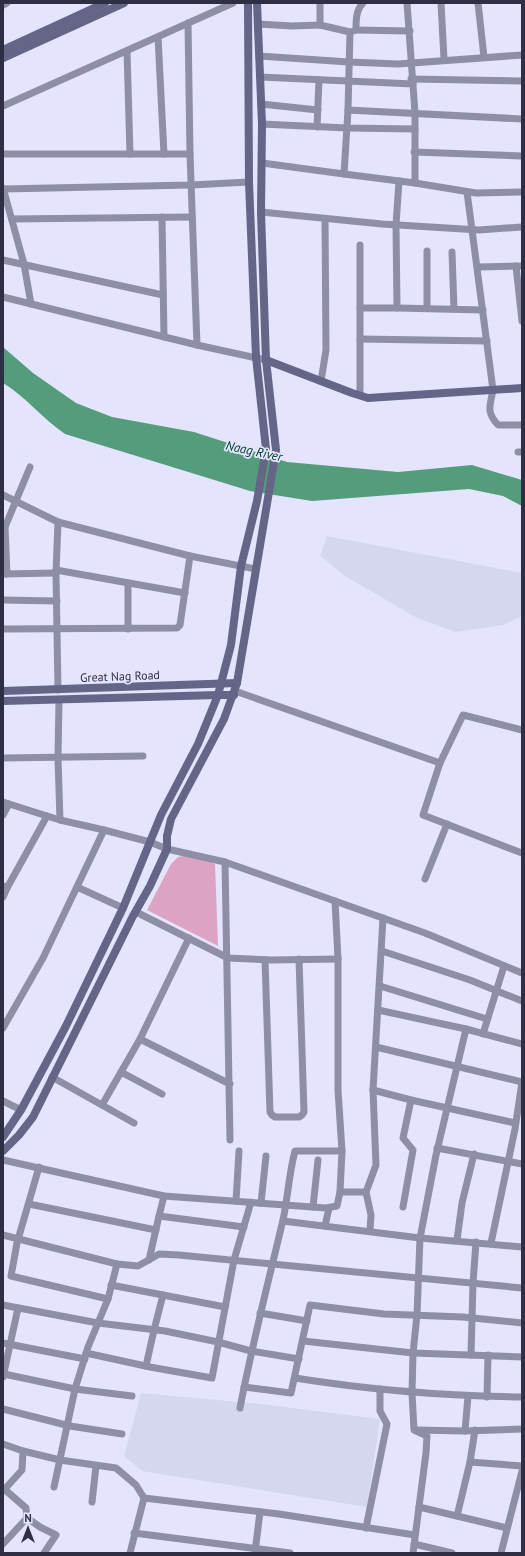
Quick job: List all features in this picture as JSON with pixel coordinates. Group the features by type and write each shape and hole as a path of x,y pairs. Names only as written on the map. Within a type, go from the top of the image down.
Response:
{"main road":[{"path":"3,50 105,3"},
{"path":"3,58 124,3"},
{"path":"3,1137 21,1110 66,1026 123,908 161,815 198,744 222,683 231,645 241,566 257,501 266,449 256,358 249,182 248,3"},
{"path":"3,1151 19,1135 33,1117 167,849 167,836 171,819 224,719 235,690 268,504 276,450 266,360 262,212 262,124 257,3"},
{"path":"249,162 262,163"},
{"path":"249,182 262,181"},
{"path":"266,360 368,398 522,388"},
{"name":"Great Nag Road","path":"3,691 194,686 222,683 235,690"},
{"path":"58,690 59,700"},
{"name":"Great Nag Road","path":"3,701 218,695 235,690"}],"street":[{"path":"3,5 7,3"},
{"path":"3,106 233,3"},
{"path":"320,3 320,25"},
{"path":"344,174 349,62 356,16 359,7 363,3"},
{"path":"407,3 415,113 415,182"},
{"path":"441,3 444,59"},
{"path":"478,3 484,57"},
{"path":"188,23 190,154 196,344"},
{"path":"258,24 292,26 320,25 353,31 410,31"},
{"path":"158,37 164,154"},
{"path":"127,51 130,154"},
{"path":"259,56 398,64 444,59 522,55"},
{"path":"260,77 348,82 522,81"},
{"path":"317,127 319,80"},
{"path":"261,104 318,110"},
{"path":"348,110 522,119"},
{"path":"262,124 347,128 415,129"},
{"path":"414,152 522,156"},
{"path":"3,154 190,154"},
{"path":"262,163 415,182 467,192 522,192"},
{"path":"397,308 396,225 399,180"},
{"path":"31,304 24,264 3,188 191,185 249,182"},
{"path":"467,192 484,310 493,390 489,412 492,419 498,424 522,424"},
{"path":"262,212 325,219 473,230 522,227"},
{"path":"162,217 164,337"},
{"path":"12,219 192,217"},
{"path":"321,381 326,350 325,219"},
{"path":"360,245 360,395"},
{"path":"427,251 427,308"},
{"path":"452,252 454,309"},
{"path":"3,260 164,295"},
{"path":"478,268 519,266 522,321"},
{"path":"3,297 164,337 266,360"},
{"path":"360,308 484,310"},
{"path":"360,339 487,341"},
{"path":"30,467 4,527 5,574 56,571 185,593"},
{"path":"3,494 58,522 190,556 256,569"},
{"path":"58,522 56,571 58,690"},
{"path":"3,629 177,628 180,625 190,556"},
{"path":"128,584 128,629"},
{"path":"3,600 57,601"},
{"path":"235,690 440,763"},
{"path":"59,700 58,758 60,820"},
{"path":"522,730 463,715 440,763 423,815 522,853"},
{"path":"3,758 143,756"},
{"path":"3,815 6,803 60,820 150,842 167,849 225,862 425,933 522,973"},
{"path":"3,897 5,887 47,816"},
{"path":"425,880 447,824"},
{"path":"3,1028 43,958 104,830"},
{"path":"225,862 228,958 230,1140"},
{"path":"77,887 123,908"},
{"path":"3,1160 164,1196 329,1208 337,1206 340,1192 342,1151 338,1090 338,959 335,901"},
{"path":"136,912 228,958 265,960 338,959"},
{"path":"370,1230 371,1215 366,1192 376,1165 373,1090 383,918"},
{"path":"102,1105 140,1039 189,938"},
{"path":"382,952 522,1000"},
{"path":"265,960 270,1112 275,1117 299,1117 304,1112 299,959"},
{"path":"483,1034 504,966"},
{"path":"380,986 487,1019"},
{"path":"378,1010 466,1029 522,1044"},
{"path":"414,1430 412,1392 420,1238 437,1148 466,1029"},
{"path":"140,1039 230,1084"},
{"path":"376,1047 522,1082 515,1129 491,1243"},
{"path":"121,1072 162,1094"},
{"path":"52,1077 134,1123"},
{"path":"373,1090 515,1123"},
{"path":"403,1207 413,1150 403,1138 411,1100"},
{"path":"3,1101 21,1110"},
{"path":"437,1148 508,1160 522,1164"},
{"path":"236,1201 239,1151"},
{"path":"240,1408 251,1351 283,1221 296,1151 342,1151"},
{"path":"457,1240 462,1203 474,1154"},
{"path":"261,1203 266,1156"},
{"path":"313,1207 318,1160"},
{"path":"39,1167 19,1240 11,1276 108,1299"},
{"path":"340,1192 366,1192"},
{"path":"149,1260 164,1196"},
{"path":"7,1343 212,1378 234,1260 251,1202"},
{"path":"29,1204 156,1230"},
{"path":"325,1226 329,1208"},
{"path":"159,1216 244,1226"},
{"path":"283,1221 370,1230 420,1238 457,1240 522,1247"},
{"path":"3,1235 117,1264 138,1266 159,1254 522,1288"},
{"path":"471,1355 476,1242"},
{"path":"54,1487 75,1389 108,1299 117,1264"},
{"path":"111,1285 225,1307"},
{"path":"146,1366 163,1295"},
{"path":"3,1305 98,1323 154,1330 218,1342 251,1351 299,1358"},
{"path":"244,1387 291,1393 310,1305 384,1314 472,1318 522,1323"},
{"path":"18,1308 7,1343 3,1376 75,1389 132,1396"},
{"path":"260,1313 307,1321"},
{"path":"303,1341 414,1353 522,1357"},
{"path":"487,1396 488,1355"},
{"path":"294,1378 412,1392 468,1396 522,1397"},
{"path":"366,1528 387,1424 380,1411 380,1389"},
{"path":"465,1431 468,1396"},
{"path":"3,1409 68,1425 122,1434"},
{"path":"414,1430 465,1431 522,1429"},
{"path":"413,1553 427,1436 414,1430"},
{"path":"457,1516 476,1430"},
{"path":"3,1444 23,1451 60,1460 116,1468 136,1485 144,1498 130,1553"},
{"path":"3,1544 27,1518 26,1508 4,1490 22,1470 23,1451"},
{"path":"470,1462 522,1466"},
{"path":"92,1502 96,1466"},
{"path":"501,1553 522,1471"},
{"path":"144,1498 260,1512 415,1535"},
{"path":"419,1507 507,1528"},
{"path":"255,1551 260,1512"},
{"path":"27,1518 40,1527 56,1534 44,1553"},
{"path":"134,1533 255,1551 290,1553"},
{"path":"414,1544 452,1553"}],"shaded area":[{"path":"3,347 33,373 76,403 112,417 194,432 287,462 398,472 472,465 522,480 522,506 503,496 469,489 312,501 250,491 65,434 3,383"},
{"path":"327,536 522,573 522,616 504,625 456,632 417,618 345,576 320,556"},
{"path":"192,854 215,864 218,946 147,910 171,864 178,857"},
{"path":"141,1393 261,1404 380,1419 367,1507 142,1471 124,1456"}],"water label":[{"name":"Naag River","path":"254,451"}]}
